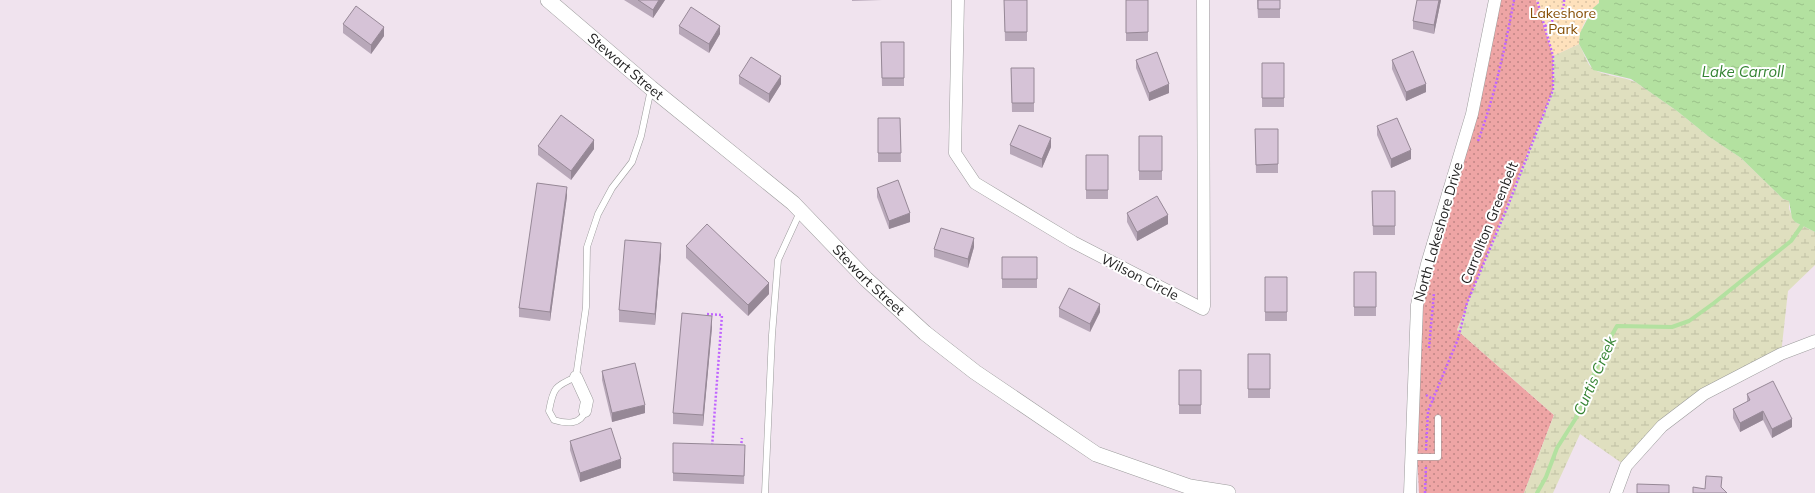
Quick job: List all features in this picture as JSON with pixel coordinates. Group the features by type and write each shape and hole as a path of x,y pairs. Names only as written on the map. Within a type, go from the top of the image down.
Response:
{"street":[{"name":"Stewart Street","path":"548,0 651,88 800,211 866,279 925,333 975,372 1096,454 1190,487 1207,491 1228,493"},
{"name":"Wilson Circle","path":"958,0 955,153 975,183 1073,242 1203,309 1203,0"},
{"name":"North Lakeshore Drive","path":"1410,493 1417,305 1427,264 1472,114 1495,0"},
{"path":"1616,493 1626,466 1662,426 1704,394 1781,354 1815,341"},
{"path":"576,377 587,401 585,411"}],"lane":[{"path":"585,411 581,418 573,423 565,424 554,420 548,411 552,392 563,383 576,377 586,307 587,247 598,214 612,188 632,162 641,136 651,88"},
{"path":"765,493 772,335 778,260 800,211"},
{"path":"1412,457 1438,457 1438,418"}],"path":[{"path":"1476,148 1489,111 1502,63 1514,0"},
{"name":"Carrollton Greenbelt","path":"1426,454 1428,411 1434,400 1458,339 1467,303 1507,208 1553,90 1553,56 1538,0"},
{"path":"1545,26 1559,15 1564,5 1564,0"},
{"path":"1428,356 1434,290"},
{"path":"707,314 722,315 712,447 719,447"},
{"path":"1426,392 1427,397 1434,400"},
{"path":"733,448 741,448 742,438"},
{"path":"1425,493 1426,462"}],"shaded area":[{"path":"1495,0 1536,0 1553,56 1553,90 1457,330 1554,415 1524,493 1419,493 1414,383 1417,305"}],"green space":[{"name":"Lakeshore Park","path":"1536,0 1600,1 1583,26 1579,38 1579,44 1553,56"},
{"path":"1579,44 1590,66 1594,69 1605,74 1637,83 1677,111 1708,136 1741,158 1783,199 1789,201 1789,209 1795,222 1815,232 1815,265 1788,291 1781,354 1704,394 1626,466 1580,434 1553,493 1524,493 1554,415 1457,330 1553,90 1553,56"}],"water":[{"name":"Lake Carroll","path":"1599,0 1815,0 1815,232 1795,222 1792,218 1789,201 1783,199 1741,158 1708,136 1677,111 1631,79 1593,70 1579,44 1580,33 1593,8 1599,3"}],"building":[{"path":"638,0 659,0 653,10"},
{"path":"1004,0 1027,0 1027,32 1005,32"},
{"path":"1126,0 1148,0 1148,32 1126,33"},
{"path":"1258,0 1280,0 1280,9 1258,9"},
{"path":"1417,0 1439,0 1434,25 1413,21"},
{"path":"356,6 384,27 371,45 343,24"},
{"path":"691,7 720,26 709,44 679,26"},
{"path":"881,42 904,42 904,78 882,78"},
{"path":"1413,51 1426,84 1406,92 1392,60"},
{"path":"1157,52 1169,84 1149,93 1136,60"},
{"path":"751,57 781,76 769,94 739,76"},
{"path":"1262,63 1284,63 1284,98 1262,98"},
{"path":"1011,68 1034,68 1034,103 1012,103"},
{"path":"561,115 594,140 571,171 538,146"},
{"path":"878,118 900,118 901,153 878,153"},
{"path":"1397,118 1411,150 1391,159 1377,126"},
{"path":"1019,125 1051,138 1042,159 1010,145"},
{"path":"1255,129 1278,129 1278,164 1256,165"},
{"path":"1139,136 1162,136 1162,171 1139,171"},
{"path":"1086,155 1108,155 1108,190 1086,190"},
{"path":"898,180 910,213 889,221 877,188"},
{"path":"537,183 567,187 550,312 519,308"},
{"path":"1372,191 1395,191 1395,226 1373,226"},
{"path":"1157,196 1168,215 1137,232 1127,213"},
{"path":"707,224 769,283 748,305 686,246"},
{"path":"941,228 974,238 968,259 934,249"},
{"path":"625,240 661,243 655,314 619,310"},
{"path":"1002,257 1037,257 1037,279 1002,279"},
{"path":"1354,272 1376,272 1376,307 1354,307"},
{"path":"1265,277 1287,277 1287,312 1265,312"},
{"path":"1069,288 1100,304 1090,324 1059,308"},
{"path":"682,313 712,316 703,415 673,413"},
{"path":"1248,354 1270,354 1270,389 1248,389"},
{"path":"635,363 645,405 612,413 602,371"},
{"path":"1179,370 1201,370 1201,405 1179,405"},
{"path":"1773,381 1792,419 1772,429 1763,411 1740,423 1733,409 1750,400 1747,394"},
{"path":"611,428 621,459 580,473 570,441"},
{"path":"673,443 745,445 744,476 673,473"},
{"path":"1706,476 1722,477 1721,487 1727,493 1693,493 1693,487 1705,489"},
{"path":"1637,484 1669,485 1669,493 1637,493"}],"waterway":[{"name":"Curtis Creek","path":"1537,493 1546,477 1557,448 1576,418 1605,347 1617,326 1672,327 1689,321 1714,303 1791,241 1805,221"}]}
